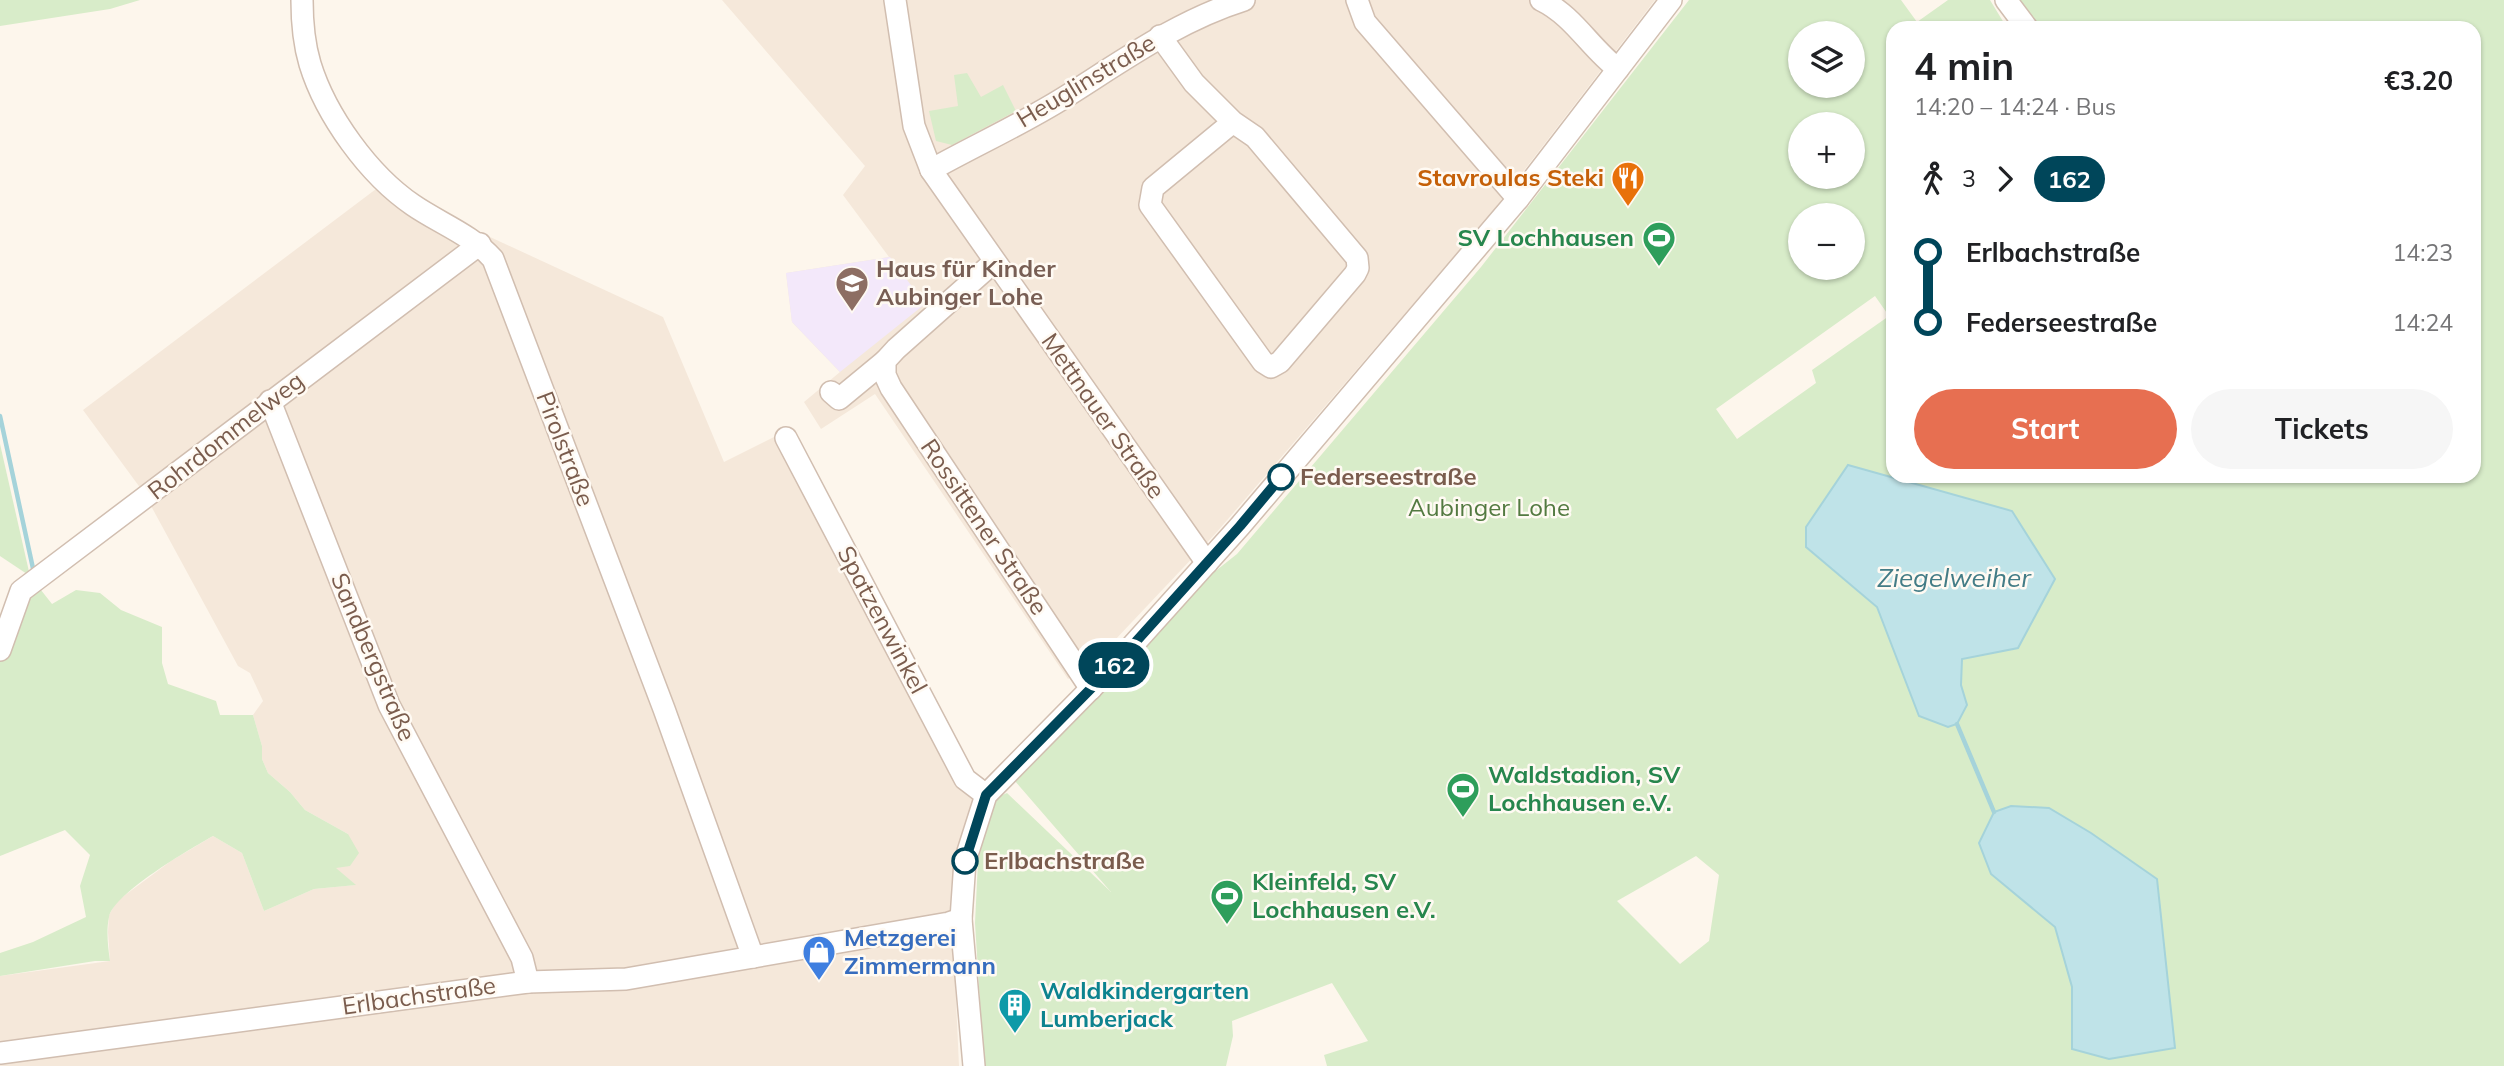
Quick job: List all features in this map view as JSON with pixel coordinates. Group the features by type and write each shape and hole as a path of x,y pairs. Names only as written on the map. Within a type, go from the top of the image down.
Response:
{"street":[{"name":"Pirolstraße","path":"302,0 310,65 337,120 356,151 405,199 427,215 480,244 493,258 664,709 753,957"},
{"name":"Mettnauer Straße","path":"895,0 914,126 931,170 1207,563"},
{"name":"Heuglinstraße","path":"931,170 1059,100 1160,36 1213,10 1244,0"},
{"path":"1357,0 1365,22 1518,199"},
{"path":"1541,0 1577,25 1618,69"},
{"path":"974,1066 961,919 965,861 986,795 1091,689 1207,563 1518,199 1671,0"},
{"path":"2006,0 2021,21"},
{"path":"1160,36 1195,83 1233,122 1255,137 1357,258 1358,268 1355,274 1280,362 1271,367 1263,362 1150,205 1153,188 1233,122"},
{"name":"Rohrdommelweg","path":"0,650 21,592 480,244"},
{"path":"831,391 839,399 885,362 895,349 994,262"},
{"name":"Rossittener Straße","path":"885,362 885,375 891,388 1091,689"},
{"name":"Sandbergstraße","path":"270,401 389,705 522,958 528,982"},
{"name":"Spatzenwinkel","path":"786,438 965,779 986,795"},
{"name":"Erlbachstraße","path":"0,1053 528,982 626,979 961,919"}],"shaded area":[{"path":"722,0 1655,0 1489,216 1216,533 1097,659 1068,679 875,394 821,429 804,402 840,372 792,322 786,273 889,257 843,195 865,166"},
{"path":"380,186 663,317 724,462 792,428 970,767 982,778 957,860 952,914 959,1066 0,1066 0,976 110,961 109,915 117,901 171,861 213,836 242,853 264,911 314,889 355,885 335,868 348,834 305,810 290,792 268,773 262,759 262,746 253,715 263,701 250,673 238,666 144,493 83,410"},
{"name":"Haus für Kinder Aubinger Lohe","path":"890,257 925,304 840,372 792,322 786,273"}],"green space":[{"path":"0,0 140,0 110,9 0,26"},
{"name":"Aubinger Lohe","path":"1689,0 1901,0 1916,21 1886,21 1886,312 1875,296 1716,409 1737,439 1816,383 1812,370 1886,318 1886,483 2481,483 2481,21 2026,21 2010,0 2504,0 2504,1066 1327,1066 1324,1055 1368,1041 1332,983 1232,1021 1233,1036 1226,1066 984,1066 975,923 978,861 998,797 1007,793 1111,892 1014,780 1085,711 1213,573 1237,554 1481,267","holes":["1877,607 2018,648 1962,659 1961,686 1967,705 1919,716","2049,808 2157,879 2174,1048 2072,1049 2072,987 2055,927 1991,873","1696,856 1719,875 1709,941 1680,964 1617,901"]},
{"name":"Aubinger Lohe","path":"1948,0 1990,0 2003,21 1918,21"},
{"path":"967,73 981,97 1003,85 1016,111 952,145 936,141 929,111 958,106 954,75"},
{"path":"0,444 30,576 0,556"},
{"path":"37,585 52,604 76,590 100,593 121,610 162,627 162,663 168,684 216,701 220,715 253,715 262,746 262,759 268,773 290,792 305,810 348,834 359,853 350,866 336,868 356,885 314,889 264,911 242,853 213,836 154,872 114,907 108,928 110,961 0,976 0,953 33,942 86,917 80,886 90,855 65,830 0,856 0,662 18,608"}],"water":[{"name":"Ziegelweiher","path":"1848,465 1886,476 1886,483 1912,483 2012,511 2055,579 2018,648 1962,659 1961,685 1967,705 1957,724 1948,727 1919,716 1877,607 1806,547 1806,527"},
{"path":"2011,806 2049,808 2091,833 2157,879 2175,1048 2109,1059 2072,1049 2072,987 2055,927 1991,874 1979,843 1994,812"}],"waterway":[{"path":"0,416 34,573"},
{"path":"1957,724 1994,812"}],"bus line":[{"name":"162","path":"965,861 986,795 1123,656 1281,477"}],"place":[{"name":"Stavroulas Steki","path":"1628,208"},
{"name":"SV Lochhausen","path":"1659,268"},
{"name":"Haus für Kinder Aubinger Lohe","path":"852,313"},
{"name":"Federseestraße","path":"1281,477"},
{"name":"Waldstadion, SV Lochhausen e.V.","path":"1463,819"},
{"name":"Erlbachstraße","path":"965,861"},
{"name":"Kleinfeld, SV Lochhausen e.V.","path":"1227,926"},
{"name":"Metzgerei Zimmermann","path":"819,982"},
{"name":"Waldkindergarten Lumberjack","path":"1015,1035"}]}
